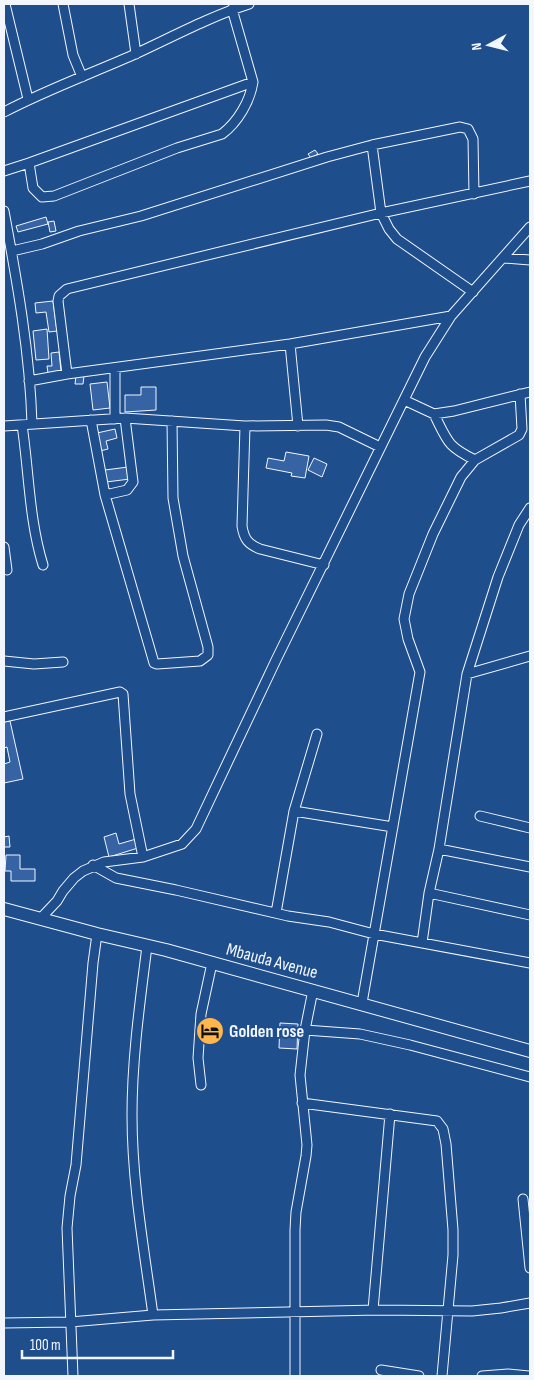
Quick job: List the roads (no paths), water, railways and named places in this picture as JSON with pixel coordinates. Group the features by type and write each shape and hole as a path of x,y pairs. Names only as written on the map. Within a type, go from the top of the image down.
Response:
{"street":[{"path":"5,4 28,99"},
{"path":"63,4 73,55 82,77"},
{"path":"129,4 136,54"},
{"path":"4,112 28,99 136,54 232,9 249,4"},
{"path":"29,164 33,188 42,197 54,196 178,148 222,134 239,115 251,93 254,82 232,9"},
{"path":"4,171 29,164 254,82"},
{"path":"12,251 42,244 79,231 141,216 328,157 372,145 465,127 471,132 473,139 474,194"},
{"path":"372,145 380,213 389,229 397,239 473,292"},
{"path":"67,374 58,301 59,296 67,289 380,213 530,181"},
{"path":"4,211 12,251 30,381 32,424"},
{"path":"40,919 57,901 74,878 83,871 104,862 143,857 182,844 196,829 276,660 426,357 452,316 530,227"},
{"path":"504,258 530,260"},
{"path":"30,381 67,374 290,344 452,316"},
{"path":"290,344 298,426"},
{"path":"115,368 115,420"},
{"path":"404,400 434,414 454,411 530,392"},
{"path":"362,1003 420,672 408,639 404,619 409,594 434,534 461,477 476,460 519,434 522,429 520,394"},
{"path":"434,414 452,448 476,460"},
{"path":"4,426 125,418 245,426 314,425 339,427 380,447"},
{"path":"105,495 127,490 133,482 125,418"},
{"path":"91,420 105,495 154,663 157,664 192,662 205,659 208,655 208,646 183,556 173,498 172,421"},
{"path":"22,424 34,525 43,565"},
{"path":"245,426 242,526 246,541 251,546 260,549 324,564"},
{"path":"422,943 467,674 498,577 519,525 530,508"},
{"path":"4,548 7,570"},
{"path":"467,674 530,656"},
{"path":"4,661 34,664 64,662"},
{"path":"4,717 120,692 123,694 130,794 143,857"},
{"path":"276,913 294,811 317,734"},
{"path":"294,811 393,827"},
{"path":"480,816 530,828"},
{"path":"439,849 530,868"},
{"path":"93,866 116,878 276,913 329,922 374,934 530,963"},
{"path":"429,894 530,915"},
{"name":"Mbauda Avenue","path":"4,909 362,1003 530,1051"},
{"path":"73,1376 67,1228 70,1196 76,1166 97,934"},
{"path":"147,946 132,1086 132,1118 140,1220 153,1315"},
{"path":"201,1085 198,1058 201,1014 212,963"},
{"path":"296,1376 296,1212 307,1145 300,1074 305,1030 313,990"},
{"path":"305,1030 360,1034 410,1045 530,1077"},
{"path":"302,1103 437,1121 444,1129 452,1230 449,1311 442,1376"},
{"path":"373,1310 390,1114"},
{"path":"524,1199 530,1268"},
{"path":"4,1323 70,1322 153,1315 373,1310 449,1311 501,1308 530,1303"},
{"path":"381,1370 419,1376"},
{"path":"482,1376 508,1374 530,1376"}],"place":[{"name":"Golden rose","path":"210,1031"}]}
